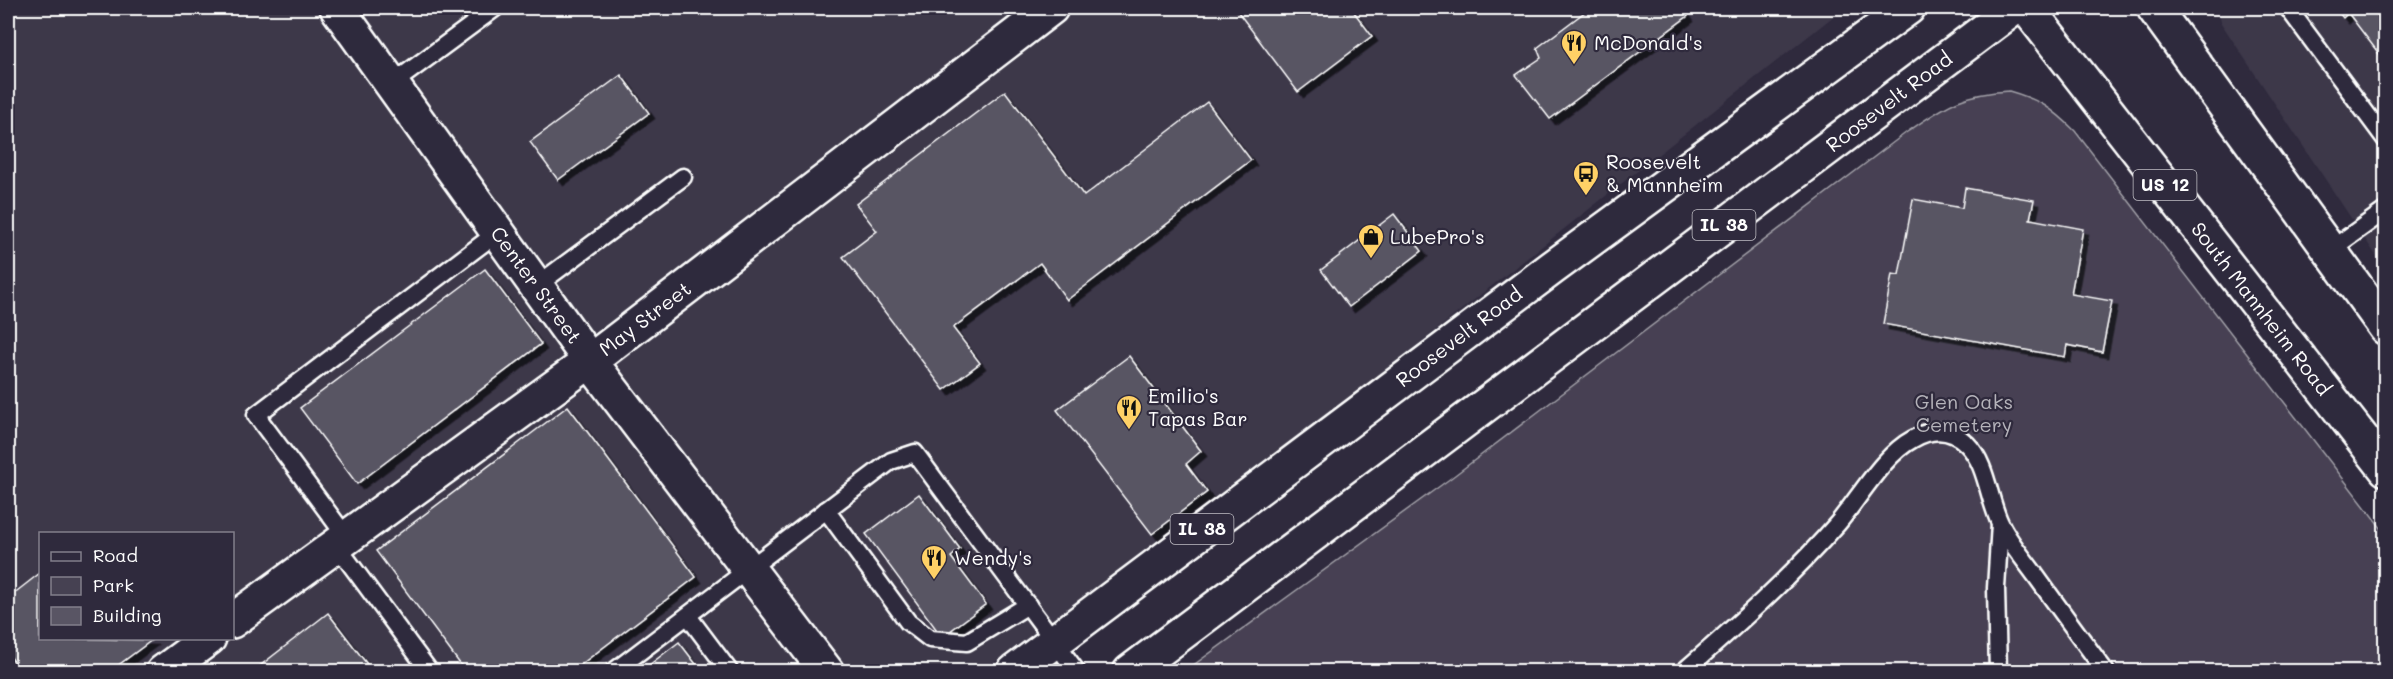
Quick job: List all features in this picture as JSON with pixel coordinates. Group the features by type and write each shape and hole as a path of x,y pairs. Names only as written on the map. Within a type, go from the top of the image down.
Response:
{"main road":[{"name":"Center Street","path":"338,8 590,361 827,672"},
{"name":"May Street","path":"234,620 590,361 1051,8"},
{"name":"Roosevelt Road","path":"1014,672 1254,489 1908,8"},
{"name":"Roosevelt Road","path":"1130,672 2014,8"},
{"name":"South Mannheim Road","path":"2027,8 2385,469"},
{"path":"2154,8 2385,328"},
{"path":"164,672 208,640"}],"lane":[{"path":"392,84 495,8"},
{"path":"2288,8 2385,140"},
{"path":"537,286 683,177"},
{"path":"2329,251 2385,210"},
{"path":"430,672 256,415 498,232"},
{"path":"1683,672 1724,637 1783,580 1838,523 1896,452 1912,439 1928,432 1941,430 1956,435 1968,444 1978,459 2000,524 2106,672"},
{"path":"613,672 749,567 891,462 915,453 1077,672"},
{"path":"826,510 908,622 930,639 967,642 1028,605"},
{"path":"1998,672 1996,588 2000,524"},
{"path":"688,616 730,672"}],"shaded area":[{"path":"8,8 1844,8 1222,499 981,672 8,671"},
{"path":"2219,8 2385,8 2385,269 2221,23"}],"green space":[{"name":"Glen Oaks Cemetery","path":"2009,91 2045,106 2075,131 2385,533 2385,671 1184,672 1451,478 1907,132 1955,102 1978,95"}],"building":[{"path":"1235,8 1351,8 1372,36 1298,92"},
{"name":"McDonald's","path":"1590,8 1682,8 1688,16 1550,119 1516,75 1541,58 1537,48"},
{"path":"2335,8 2386,8 2386,63 2348,13 2343,18"},
{"path":"621,75 649,113 558,180 530,142"},
{"path":"1005,91 1084,196 1207,102 1251,160 1067,300 1040,263 953,328 980,363 944,390 843,257 877,231 856,204"},
{"path":"1965,188 2034,200 2030,219 2083,229 2071,294 2112,301 2102,352 2067,345 2065,357 1883,324 1892,274 1899,275 1913,199 1962,208"},
{"name":"LubePro's","path":"1394,214 1422,251 1349,307 1321,270"},
{"path":"485,269 541,344 357,484 300,408"},
{"name":"Emilio's Tapas Bar","path":"1129,356 1201,451 1186,464 1207,492 1152,534 1057,410"},
{"path":"568,406 696,577 571,672 466,672 376,551"},
{"name":"Wendy's","path":"919,494 960,549 951,557 986,604 942,637 866,534"},
{"path":"39,574 39,640 152,640 109,672 21,672 8,653 8,598"},
{"path":"328,613 373,672 252,672"},
{"path":"679,642 702,672 640,672"}],"place":[{"name":"McDonald's","path":"1574,66"},
{"name":"Roosevelt & Mannheim","path":"1586,197"},
{"name":"LubePro's","path":"1371,260"},
{"name":"Emilio's Tapas Bar","path":"1129,431"},
{"name":"Wendy's","path":"934,581"}]}
